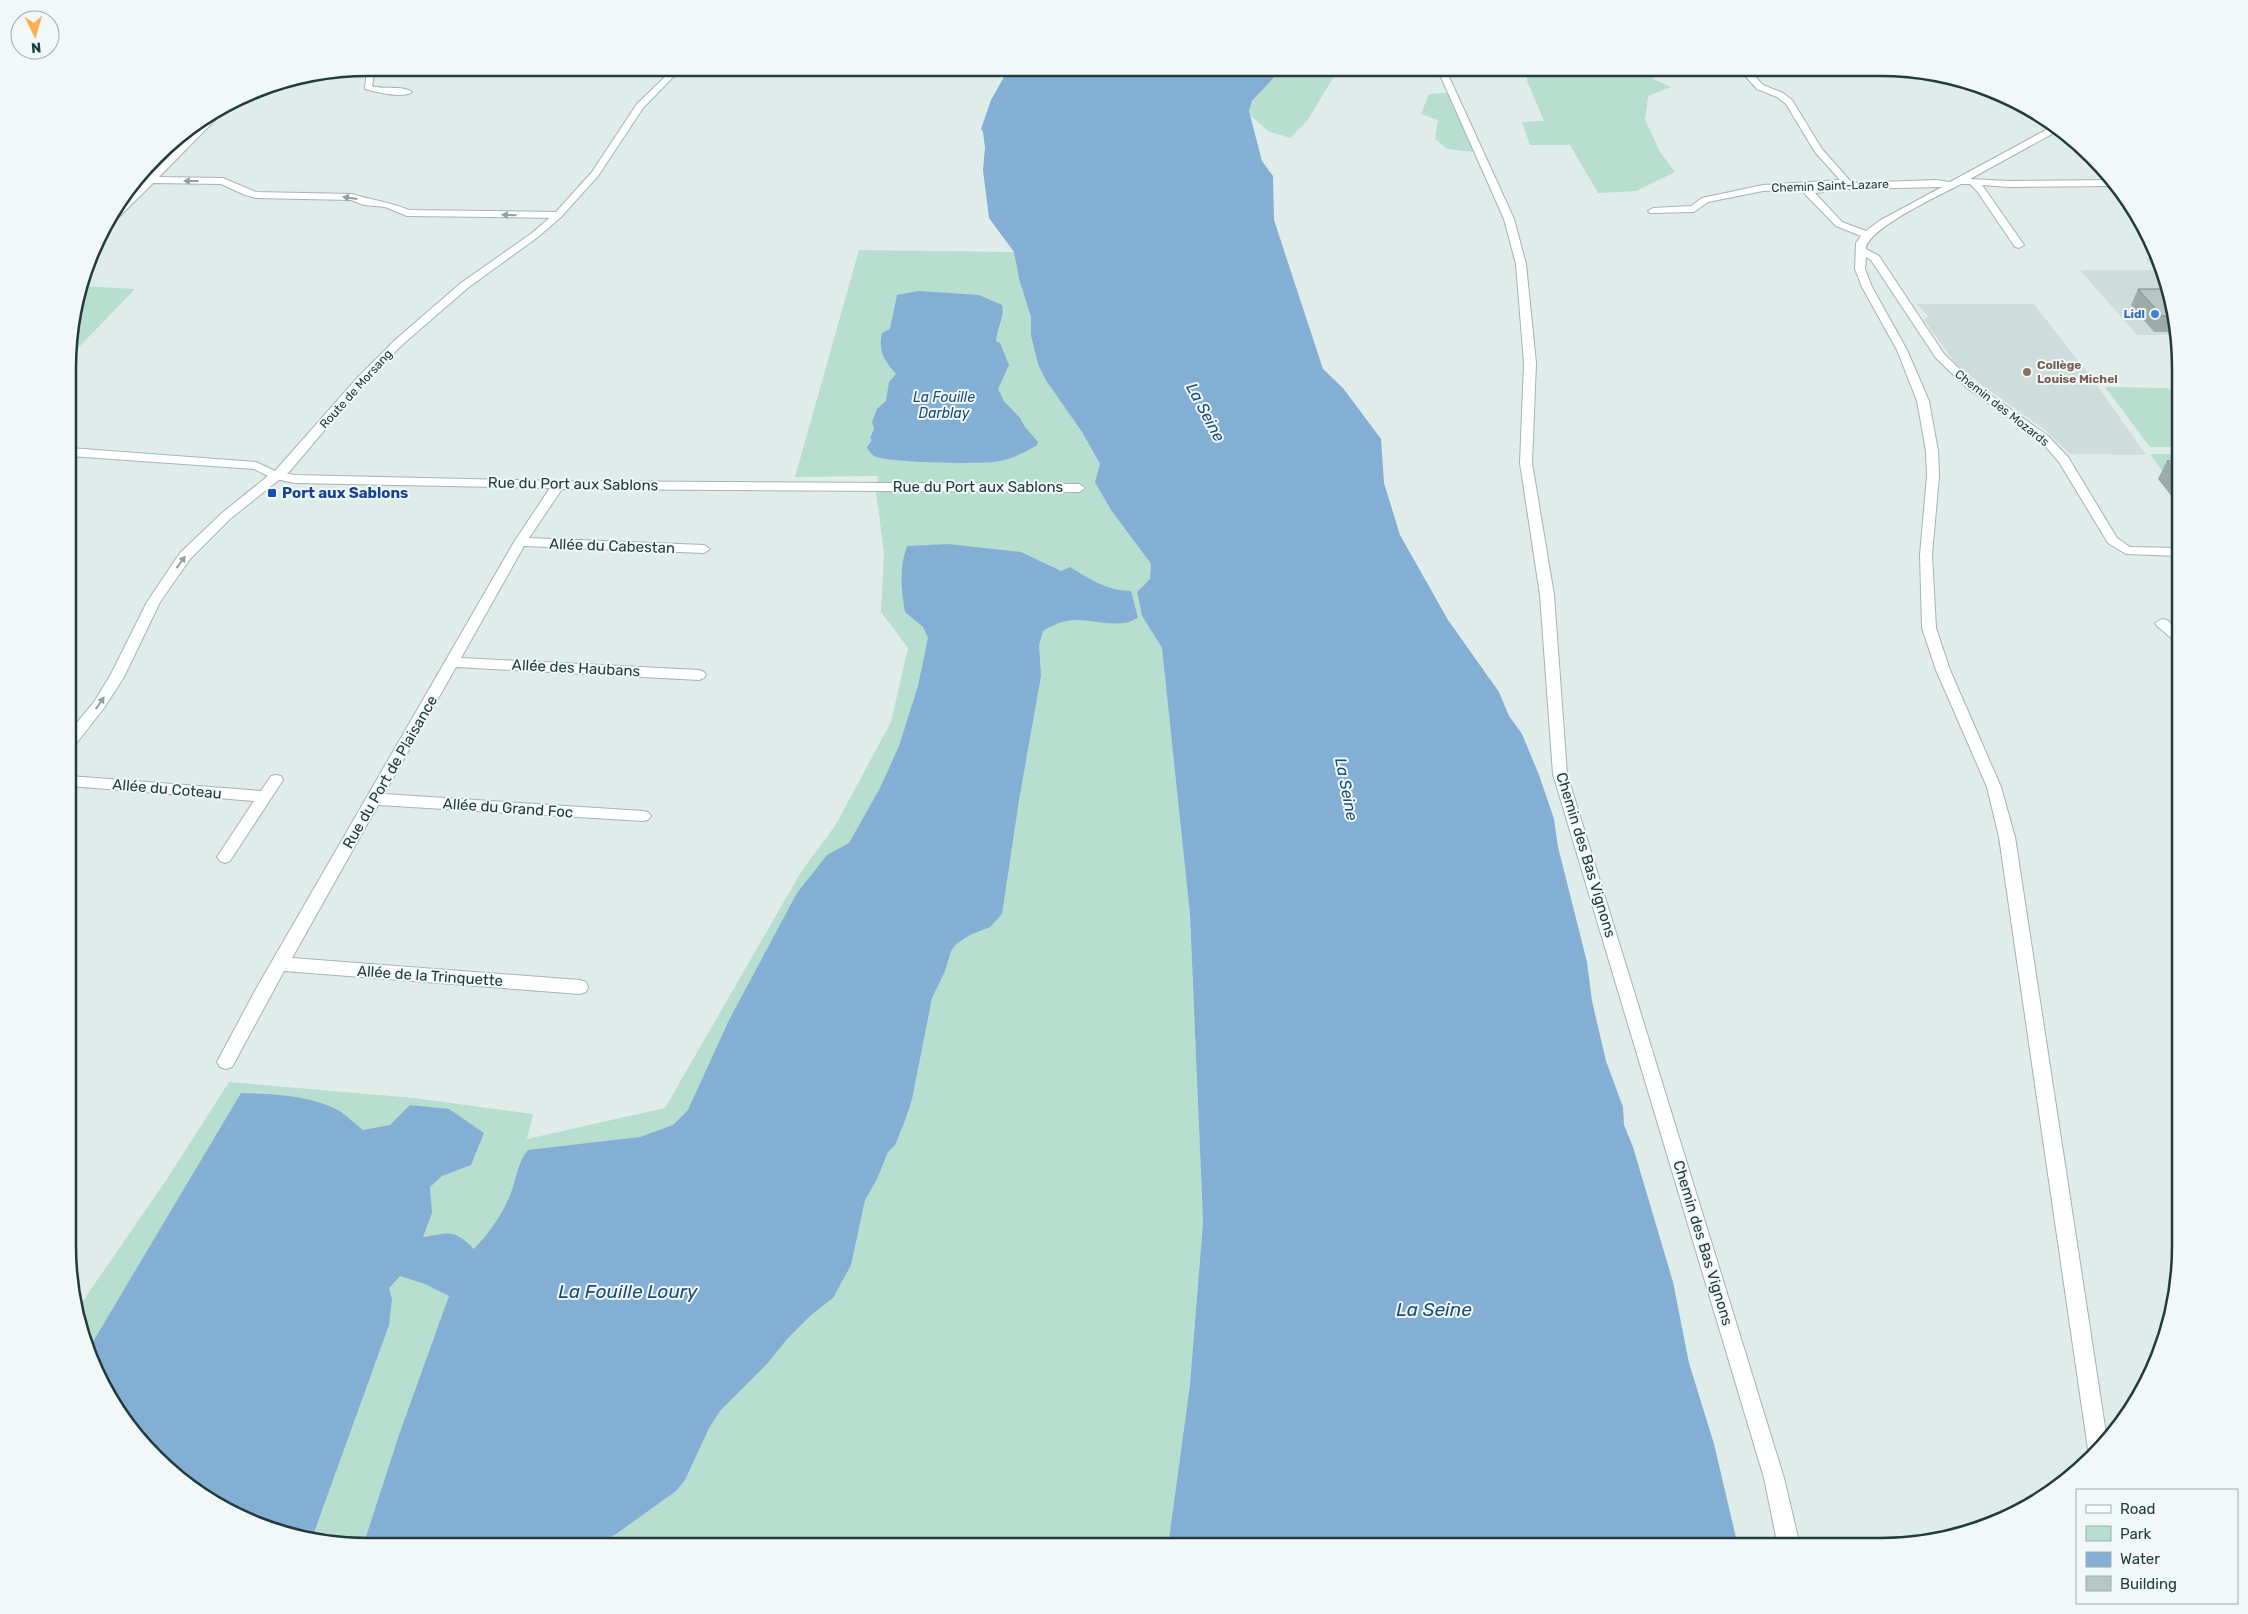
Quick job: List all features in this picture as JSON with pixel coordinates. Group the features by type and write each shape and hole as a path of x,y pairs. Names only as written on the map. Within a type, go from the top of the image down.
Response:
{"street":[{"path":"370,76 368,87 380,91 408,92"},
{"name":"Route de Morsang","path":"76,734 99,705 117,677 154,602 185,556 226,516 286,468 362,379 399,342 465,285 535,235 558,215 595,174 640,106 670,76"},
{"name":"Chemin des Bas Vignons","path":"1445,76 1509,219 1518,247 1530,363 1526,463 1546,595 1560,774 1774,1478 1787,1538"},
{"path":"1750,76 1760,87 1780,95 1789,102 1818,150 1850,186"},
{"path":"130,200 198,132"},
{"path":"2050,132 1887,220 1867,235 1861,243 1860,269 1902,350 1924,401 1932,451 1933,476 1926,555 1929,628 1943,670 1994,788 2006,837 2097,1440"},
{"path":"150,180 223,181 256,195 352,197 364,202 387,204 407,213 558,215"},
{"path":"1973,182 2020,245"},
{"name":"Chemin Saint-Lazare","path":"1653,211 1694,209 1705,200 1763,188 1840,183 1850,186 1973,182 2037,185 2105,183"},
{"path":"1850,186 1807,191 1839,224 1867,235"},
{"name":"Chemin des Mozards","path":"1860,250 1869,253 1875,258 1940,356 1971,386 2044,438 2055,449 2071,468 2098,520 2112,540 2126,550 2172,552"},
{"name":"Rue du Port aux Sablons","path":"76,452 256,466 275,475 295,479 558,485 1079,488"},
{"name":"Rue du Port de Plaisance","path":"226,1062 262,994 520,542 558,485"},
{"name":"Allée du Cabestan","path":"520,542 704,549"},
{"path":"2162,623 2172,631"},
{"name":"Allée des Haubans","path":"453,662 699,675"},
{"path":"225,856 276,780"},
{"name":"Allée du Coteau","path":"76,781 264,797"},
{"name":"Allée du Grand Foc","path":"374,799 643,816"},
{"name":"Allée de la Trinquette","path":"280,964 580,987"}],"shaded area":[{"path":"2145,258 2149,258 2153,268"},
{"path":"2080,270 2154,270 2162,293 2170,335 2137,335"},
{"name":"Collège Louise Michel","path":"1917,304 2034,304 2094,381 2146,455 2070,454 2044,429 1983,386 1956,364 1924,320 1928,316"}],"green space":[{"path":"1276,76 1334,76 1307,121 1290,138 1268,131 1249,114 1251,103"},
{"path":"1527,76 1654,76 1653,79 1671,87 1648,96 1645,120 1660,152 1675,172 1636,191 1598,193 1570,145 1530,145 1522,122 1544,121 1527,81"},
{"path":"1447,93 1474,152 1447,149 1435,139 1438,120 1421,114 1429,94"},
{"path":"859,250 1014,252 1019,279 1031,317 1031,336 1038,364 1045,379 1082,432 1100,464 1111,510 1151,564 1150,579 1137,592 1142,616 1162,648 1190,915 1203,1222 1190,1384 1169,1538 369,1538 330,1535 293,1528 239,1508 222,1499 191,1477 162,1452 126,1408 106,1375 86,1321 82,1302 167,1179 229,1082 414,1098 533,1114 527,1139 665,1108 801,872 835,826 891,722 908,648 881,612 884,553 876,492 878,476 795,477"},
{"path":"88,286 135,289 78,348 79,330"},
{"path":"2105,387 2168,388 2172,393 2172,447 2150,447"},
{"path":"2150,454 2172,454 2172,476 2166,476"}],"water":[{"name":"La Seine","path":"1004,76 1275,76 1252,101 1249,111 1262,161 1273,176 1274,220 1323,369 1343,388 1381,439 1384,483 1400,535 1448,620 1499,692 1509,716 1522,734 1539,775 1554,819 1558,847 1587,962 1592,1001 1606,1061 1623,1107 1624,1125 1633,1147 1673,1282 1689,1363 1714,1444 1736,1538 1169,1538 1190,1384 1203,1222 1190,915 1162,648 1142,616 1137,592 1150,579 1151,564 1111,510 1095,482 1100,464 1082,432 1045,379 1038,364 1031,336 1031,317 1019,279 1014,252 989,218 983,170 985,148 981,129 991,100"},
{"name":"La Fouille Darblay","path":"918,291 979,295 1002,305 1003,309 996,341 1000,343 1009,365 998,389 1004,401 1038,442 1037,445 1011,458 984,463 896,460 874,456 870,452 867,447 872,440 870,438 874,429 872,422 877,409 886,401 889,382 896,374 883,355 881,345 882,333 890,329 897,295"},
{"name":"La Fouille Loury","path":"948,544 1021,552 1061,571 1070,567 1106,587 1131,591 1138,618 1124,623 1083,620 1065,621 1043,631 1039,645 1041,676 1019,800 1002,914 990,927 970,935 956,944 951,951 945,971 932,998 912,1099 906,1118 895,1145 888,1152 877,1179 865,1200 851,1265 833,1298 811,1315 787,1339 767,1364 720,1411 709,1428 685,1480 676,1491 609,1538 366,1538 400,1432 449,1296 425,1284 400,1276 389,1288 392,1299 389,1325 314,1532 293,1528 239,1508 222,1499 191,1477 162,1452 126,1408 106,1375 93,1342 241,1093 290,1096 315,1101 338,1110 363,1130 390,1125 410,1105 449,1109 484,1133 471,1165 442,1176 430,1187 432,1213 423,1237 445,1234 455,1235 474,1249 501,1214 512,1190 520,1164 528,1150 640,1137 673,1125 688,1110 729,1020 797,893 827,855 849,843 880,788 899,746 918,686 928,638 923,627 905,612 902,578 904,554 907,546"}],"building":[{"path":"2138,289 2161,289 2167,316 2162,316"}],"place":[{"name":"Lidl","path":"2155,314"},
{"name":"Collège Louise Michel","path":"2027,372"},
{"name":"Port aux Sablons","path":"272,493"}]}
